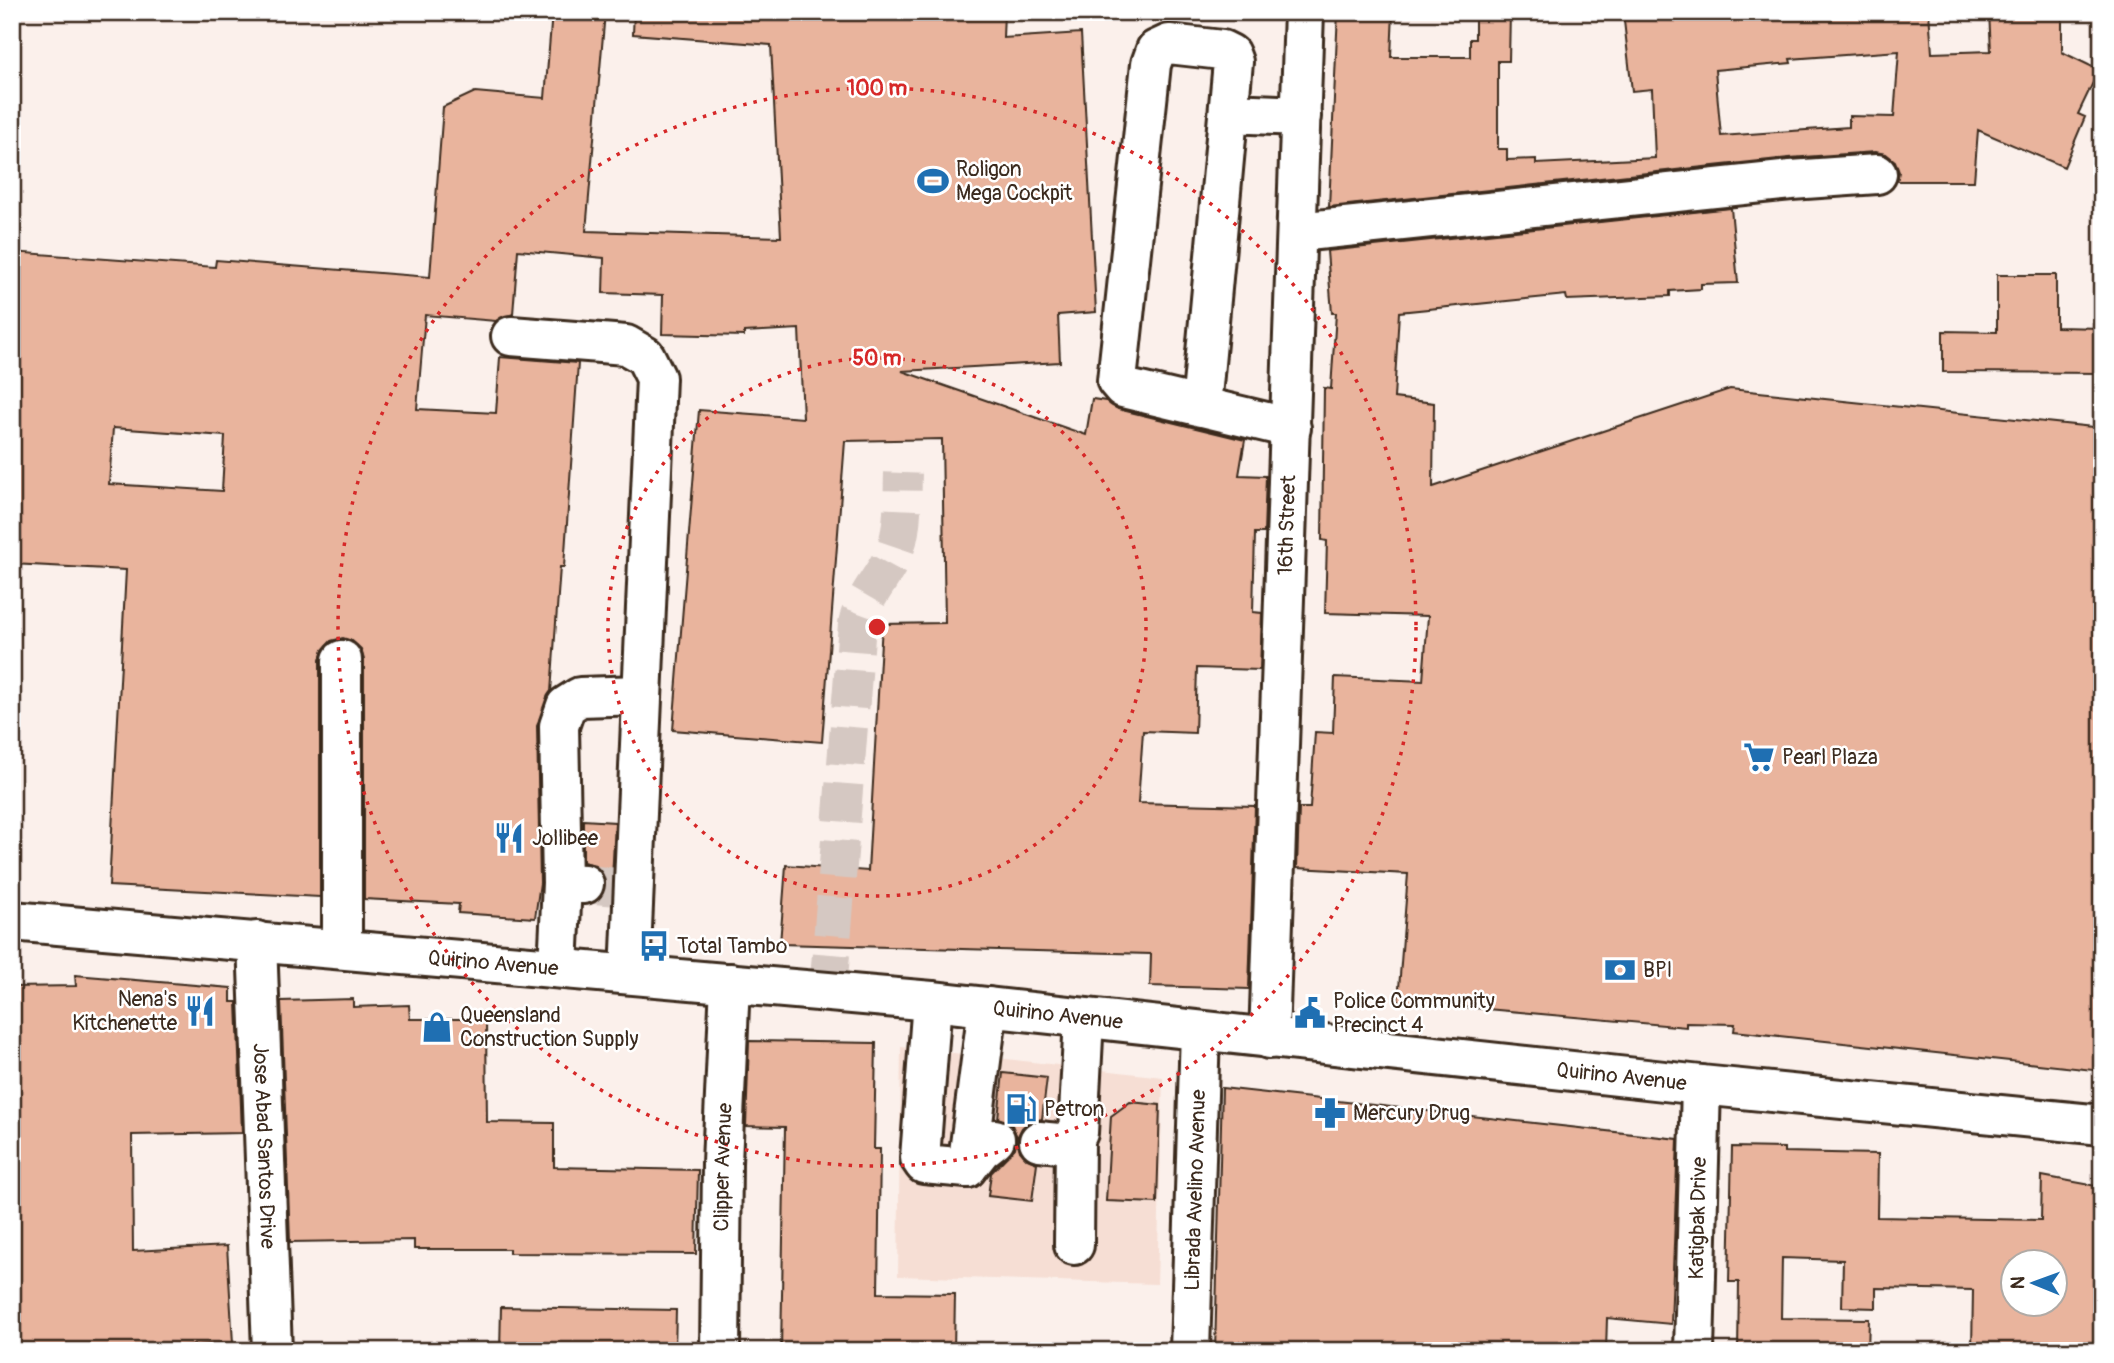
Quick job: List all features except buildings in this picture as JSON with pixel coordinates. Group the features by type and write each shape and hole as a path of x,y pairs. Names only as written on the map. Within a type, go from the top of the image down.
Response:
{"street":[{"name":"16th Street","path":"1269,1039 1304,12"},
{"path":"1201,407 1233,62 1230,54 1222,50 1169,44 1156,50 1150,64 1117,381 1124,388 1201,407 1291,428"},
{"path":"1229,113 1301,116"},
{"path":"1298,232 1791,180 1877,174"},
{"path":"511,337 626,345 645,356 656,379 641,695 600,885 558,967"},
{"path":"342,660 342,948"},
{"path":"630,974 600,885 559,726 566,706 580,696 641,695"},
{"name":"Quirino Avenue","path":"12,921 932,1001 1701,1085 2102,1125"},
{"name":"Jose Abad Santos Drive","path":"257,941 272,1351"},
{"name":"Clipper Avenue","path":"720,1351 722,1163 730,982"},
{"path":"932,1001 920,1158 924,1164 967,1168"},
{"path":"967,1168 988,1007"},
{"path":"1074,1245 1057,1141 1078,1133 1084,1018"},
{"name":"Librada Avelino Avenue","path":"1190,1351 1200,1031"},
{"name":"Katigbak Drive","path":"1694,1351 1701,1085"},
{"path":"967,1168 981,1150 995,1139"}],"shaded area":[{"path":"901,1047 1163,1077 1157,1284 898,1276"}],"tunnel":[{"path":"828,992 857,624 864,604 891,560 898,541 903,473"},
{"path":"584,884 618,887"}],"place":[{"name":"Roligon Mega Cockpit","path":"933,181"},
{"name":"Pearl Plaza","path":"1759,757"},
{"name":"Jollibee","path":"509,838"},
{"name":"Total Tambo","path":"654,946"},
{"name":"BPI","path":"1620,970"},
{"name":"Nena's Kitchenette","path":"200,1011"},
{"name":"Police Community Precinct 4","path":"1310,1013"},
{"name":"Queensland Construction Supply","path":"437,1027"},
{"name":"Petron","path":"1021,1109"},
{"name":"Mercury Drug","path":"1330,1113"}]}
